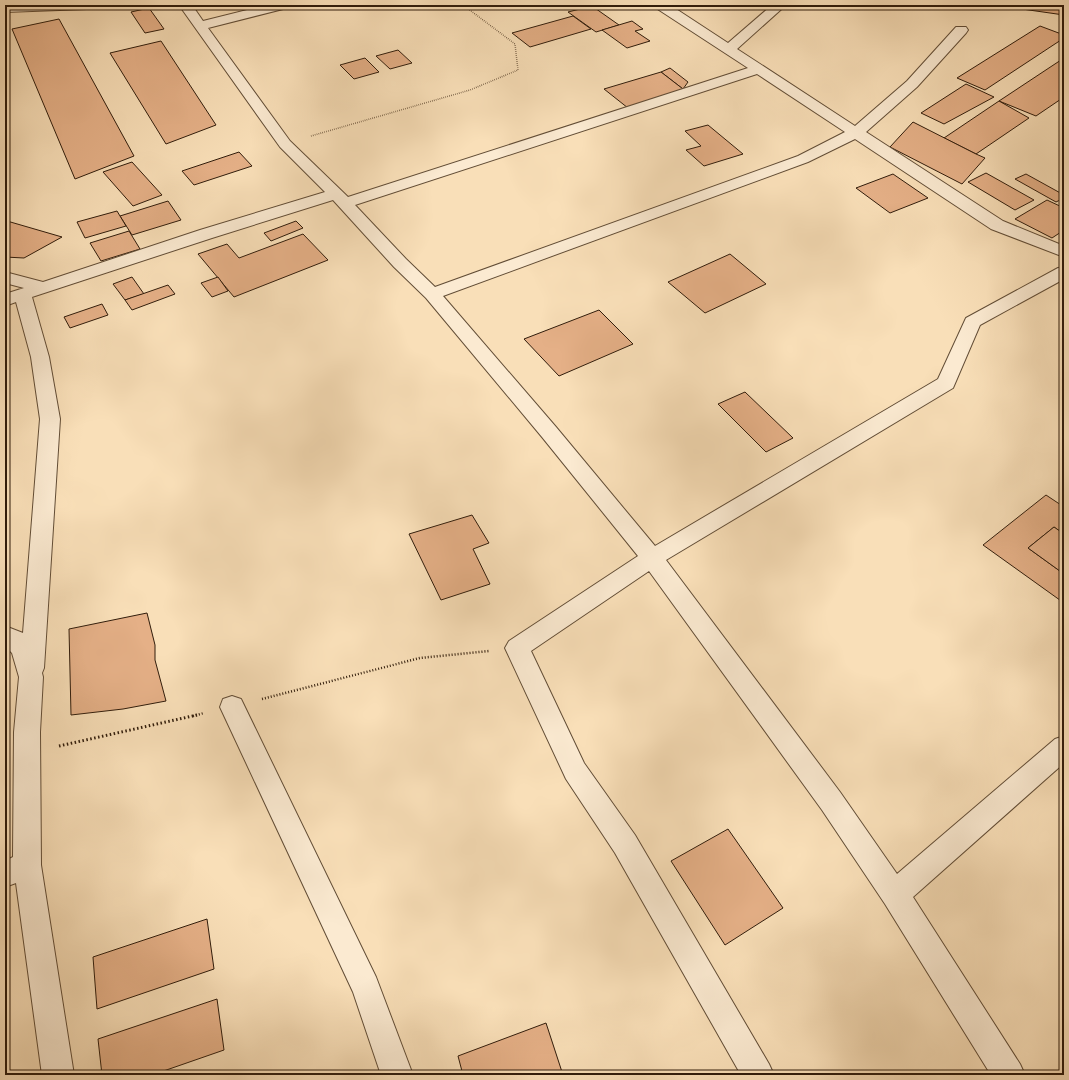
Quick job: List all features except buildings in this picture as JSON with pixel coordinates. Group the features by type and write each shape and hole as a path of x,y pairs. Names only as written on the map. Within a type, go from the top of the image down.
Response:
{"street":[{"path":"5,8 87,5"},
{"path":"185,5 286,144 341,199 400,263 432,294 549,432 652,558 830,801 895,894 1009,1075"},
{"path":"199,26 282,5"},
{"path":"661,5 997,225 1064,252"},
{"path":"729,49 780,5"},
{"path":"432,294 802,159 857,132 912,84 961,30"},
{"path":"58,1075 16,870 27,754 26,732 50,420 40,357 14,298 206,234 341,199 759,68"},
{"path":"758,1075 624,844 575,771 517,648 652,558 946,383 972,322 1064,272"},
{"path":"5,276 45,288"},
{"path":"5,636 13,638 22,648 31,677"},
{"path":"232,707 366,987 397,1075"},
{"path":"895,894 1064,747"}],"path":[{"path":"286,144 470,90 518,70 515,44 463,5"},
{"path":"27,754 232,707 420,658 517,648"}]}
